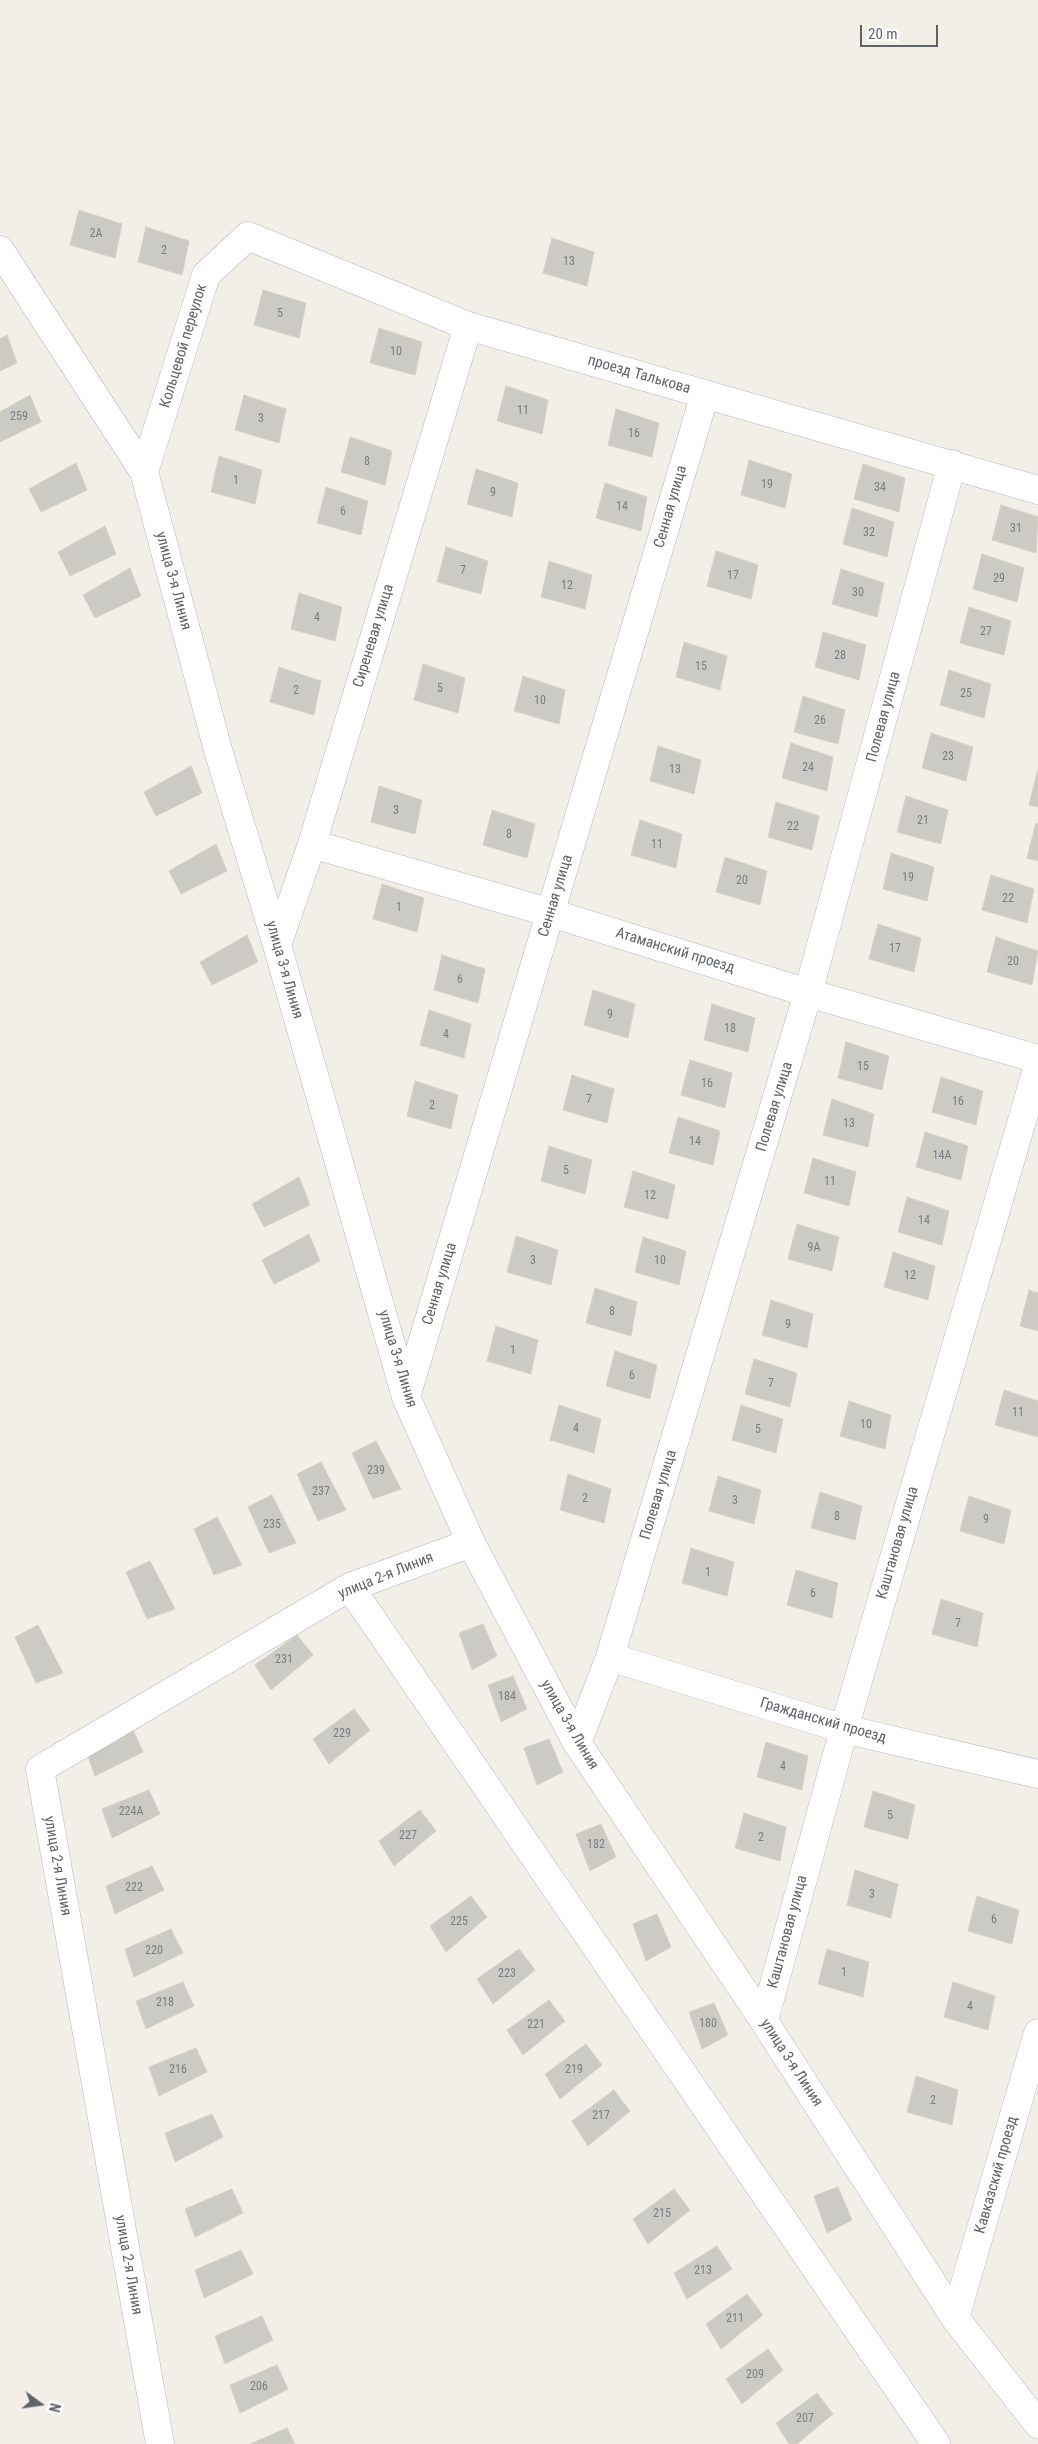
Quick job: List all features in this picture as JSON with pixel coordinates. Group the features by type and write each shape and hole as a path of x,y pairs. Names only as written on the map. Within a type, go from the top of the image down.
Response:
{"street":[{"name":"проезд Талькова","path":"248,236 468,326 1038,490"},
{"name":"Кольцевой переулок","path":"144,472 206,275 248,236"},
{"name":"улица 3-я Линия","path":"0,250 144,472 218,750 277,945 406,1397 471,1543 577,1743 764,2021 956,2318 1038,2424"},
{"name":"Сиреневая улица","path":"277,945 312,844 468,326"},
{"name":"Сенная улица","path":"406,1397 705,394"},
{"name":"Полевая улица","path":"577,1743 610,1658 808,993 952,464"},
{"name":"Атаманский проезд","path":"312,844 551,912 808,993 1038,1059"},
{"name":"Каштановая улица","path":"764,2021 844,1729 1038,1066"},
{"name":"улица 2-я Линия","path":"160,2444 40,1769 350,1587 471,1543"},
{"path":"350,1587 936,2444"},
{"name":"Гражданский проезд","path":"610,1658 844,1729 1038,1774"},
{"name":"Кавказский проезд","path":"956,2318 1038,2033"}],"building":[{"path":"79,210 122,224 115,258 70,245"},
{"path":"146,227 189,241 182,275 138,262"},
{"path":"552,238 594,252 587,286 543,273"},
{"path":"263,290 306,303 299,338 254,325"},
{"path":"379,328 422,342 415,375 370,363"},
{"path":"7,335 17,363 0,371 0,339"},
{"path":"506,386 548,400 542,434 497,421"},
{"path":"30,395 41,422 0,442 0,412"},
{"path":"244,395 286,409 279,443 235,430"},
{"path":"616,409 659,423 652,457 608,445"},
{"path":"350,437 392,451 385,485 341,472"},
{"path":"219,456 262,470 255,504 211,492"},
{"path":"749,460 792,474 785,508 741,495"},
{"path":"76,463 87,490 41,512 29,489"},
{"path":"863,464 905,478 899,512 854,499"},
{"path":"476,469 518,483 512,517 467,504"},
{"path":"605,483 647,497 641,531 596,518"},
{"path":"326,487 368,501 361,535 317,523"},
{"path":"1001,505 1038,517 1036,553 992,540"},
{"path":"852,508 894,522 887,557 843,544"},
{"path":"105,526 116,554 70,576 58,552"},
{"path":"446,547 488,561 481,594 437,582"},
{"path":"716,551 758,565 751,599 707,586"},
{"path":"982,554 1024,568 1017,602 973,589"},
{"path":"549,561 592,575 585,609 541,597"},
{"path":"130,568 141,596 95,618 83,595"},
{"path":"841,569 884,583 877,617 832,604"},
{"path":"299,593 342,607 335,641 291,629"},
{"path":"969,607 1011,621 1004,655 960,643"},
{"path":"823,632 866,645 859,680 815,667"},
{"path":"684,642 727,656 720,690 676,677"},
{"path":"423,664 465,678 458,713 414,700"},
{"path":"279,667 321,681 314,715 270,702"},
{"path":"949,670 991,684 984,718 940,705"},
{"path":"523,676 565,690 559,724 514,711"},
{"path":"803,696 845,710 838,744 794,732"},
{"path":"931,733 973,747 966,781 922,768"},
{"path":"791,743 833,757 827,791 782,778"},
{"path":"658,746 701,760 694,794 650,781"},
{"path":"191,766 202,793 156,816 144,792"},
{"path":"1038,769 1038,807 1029,805"},
{"path":"379,786 422,800 415,834 371,822"},
{"path":"906,796 948,810 941,844 897,832"},
{"path":"776,802 819,816 812,850 768,837"},
{"path":"492,810 535,824 527,858 483,845"},
{"path":"640,820 682,834 676,868 631,855"},
{"path":"1036,823 1038,824 1038,861 1027,858"},
{"path":"216,844 227,871 181,894 169,871"},
{"path":"891,853 934,867 927,901 883,889"},
{"path":"725,857 767,871 760,905 716,892"},
{"path":"991,875 1034,889 1027,923 982,910"},
{"path":"382,884 424,898 417,932 373,919"},
{"path":"878,924 921,938 914,972 869,959"},
{"path":"247,935 258,962 212,985 200,962"},
{"path":"996,937 1038,951 1032,985 987,972"},
{"path":"442,955 485,969 478,1003 434,990"},
{"path":"593,990 635,1004 628,1038 584,1025"},
{"path":"712,1004 755,1018 748,1052 704,1040"},
{"path":"429,1010 471,1024 464,1058 420,1045"},
{"path":"846,1042 889,1056 882,1090 838,1078"},
{"path":"690,1060 732,1073 725,1108 681,1095"},
{"path":"572,1075 614,1089 607,1123 563,1110"},
{"path":"941,1077 983,1091 976,1125 932,1112"},
{"path":"415,1081 458,1095 451,1129 407,1116"},
{"path":"832,1099 874,1114 868,1147 823,1135"},
{"path":"678,1117 720,1131 713,1165 669,1153"},
{"path":"925,1132 968,1146 961,1180 916,1167"},
{"path":"549,1146 592,1160 585,1194 541,1181"},
{"path":"813,1158 856,1172 849,1206 804,1193"},
{"path":"633,1171 675,1185 668,1219 624,1207"},
{"path":"299,1177 310,1205 264,1227 252,1204"},
{"path":"907,1197 949,1211 942,1245 898,1232"},
{"path":"797,1224 839,1237 832,1271 788,1259"},
{"path":"309,1234 320,1261 274,1284 262,1260"},
{"path":"516,1236 558,1250 551,1285 507,1272"},
{"path":"643,1237 686,1251 679,1285 635,1272"},
{"path":"893,1252 935,1266 928,1300 884,1287"},
{"path":"595,1288 637,1302 631,1336 586,1323"},
{"path":"1029,1290 1038,1293 1038,1331 1020,1326"},
{"path":"771,1300 813,1314 807,1348 762,1335"},
{"path":"496,1326 538,1340 531,1374 487,1361"},
{"path":"615,1351 657,1365 650,1399 606,1386"},
{"path":"754,1359 797,1373 790,1407 745,1394"},
{"path":"1004,1390 1038,1401 1038,1437 995,1425"},
{"path":"849,1401 891,1415 885,1449 840,1436"},
{"path":"559,1405 601,1419 594,1453 550,1440"},
{"path":"741,1405 783,1419 776,1453 732,1440"},
{"path":"376,1441 401,1489 373,1499 352,1453"},
{"path":"321,1462 346,1510 318,1521 297,1474"},
{"path":"568,1474 611,1489 604,1523 560,1510"},
{"path":"718,1476 761,1490 754,1524 709,1511"},
{"path":"820,1492 862,1506 855,1540 811,1528"},
{"path":"272,1495 296,1543 269,1553 248,1507"},
{"path":"969,1496 1011,1510 1004,1544 960,1531"},
{"path":"217,1517 242,1565 214,1575 194,1529"},
{"path":"691,1548 734,1562 727,1596 682,1583"},
{"path":"150,1561 175,1609 147,1619 126,1572"},
{"path":"796,1570 838,1583 832,1618 787,1605"},
{"path":"941,1599 983,1613 977,1647 932,1634"},
{"path":"483,1624 497,1656 472,1670 459,1633"},
{"path":"38,1625 63,1673 36,1683 15,1637"},
{"path":"297,1635 313,1655 271,1690 255,1665"},
{"path":"513,1676 527,1709 501,1722 488,1685"},
{"path":"354,1709 370,1730 329,1764 313,1739"},
{"path":"132,1728 143,1752 95,1776 85,1748"},
{"path":"549,1739 563,1772 537,1785 524,1748"},
{"path":"766,1742 808,1756 802,1790 757,1777"},
{"path":"149,1790 160,1814 112,1838 102,1809"},
{"path":"873,1791 915,1805 908,1839 864,1827"},
{"path":"420,1810 436,1831 394,1866 379,1841"},
{"path":"744,1813 786,1827 780,1861 735,1848"},
{"path":"601,1824 616,1857 590,1871 576,1834"},
{"path":"152,1866 164,1890 115,1914 106,1886"},
{"path":"855,1870 898,1884 891,1918 847,1905"},
{"path":"471,1896 487,1917 446,1952 430,1926"},
{"path":"977,1896 1019,1910 1012,1944 968,1931"},
{"path":"657,1914 671,1947 646,1961 633,1924"},
{"path":"171,1929 183,1953 134,1977 125,1949"},
{"path":"519,1949 535,1970 493,2004 477,1979"},
{"path":"827,1949 869,1962 863,1997 818,1984"},
{"path":"183,1982 194,2006 146,2029 136,2001"},
{"path":"953,1982 995,1996 988,2030 944,2017"},
{"path":"549,2000 565,2021 523,2055 507,2030"},
{"path":"714,2003 728,2035 702,2049 689,2012"},
{"path":"586,2044 602,2065 560,2099 545,2074"},
{"path":"196,2048 207,2072 159,2096 149,2067"},
{"path":"916,2076 958,2090 952,2125 907,2112"},
{"path":"614,2090 630,2111 588,2146 572,2121"},
{"path":"212,2114 223,2137 175,2162 165,2133"},
{"path":"838,2187 852,2220 827,2233 814,2196"},
{"path":"232,2189 243,2213 195,2237 185,2209"},
{"path":"674,2189 690,2210 648,2244 633,2219"},
{"path":"717,2246 732,2269 687,2299 674,2273"},
{"path":"241,2250 253,2274 204,2298 195,2270"},
{"path":"747,2294 763,2315 721,2349 706,2324"},
{"path":"262,2316 273,2340 225,2364 215,2336"},
{"path":"768,2349 783,2370 742,2404 726,2379"},
{"path":"277,2365 288,2389 240,2413 230,2385"},
{"path":"817,2393 833,2414 797,2444 789,2444 776,2423"},
{"path":"287,2428 295,2444 250,2444"}]}
